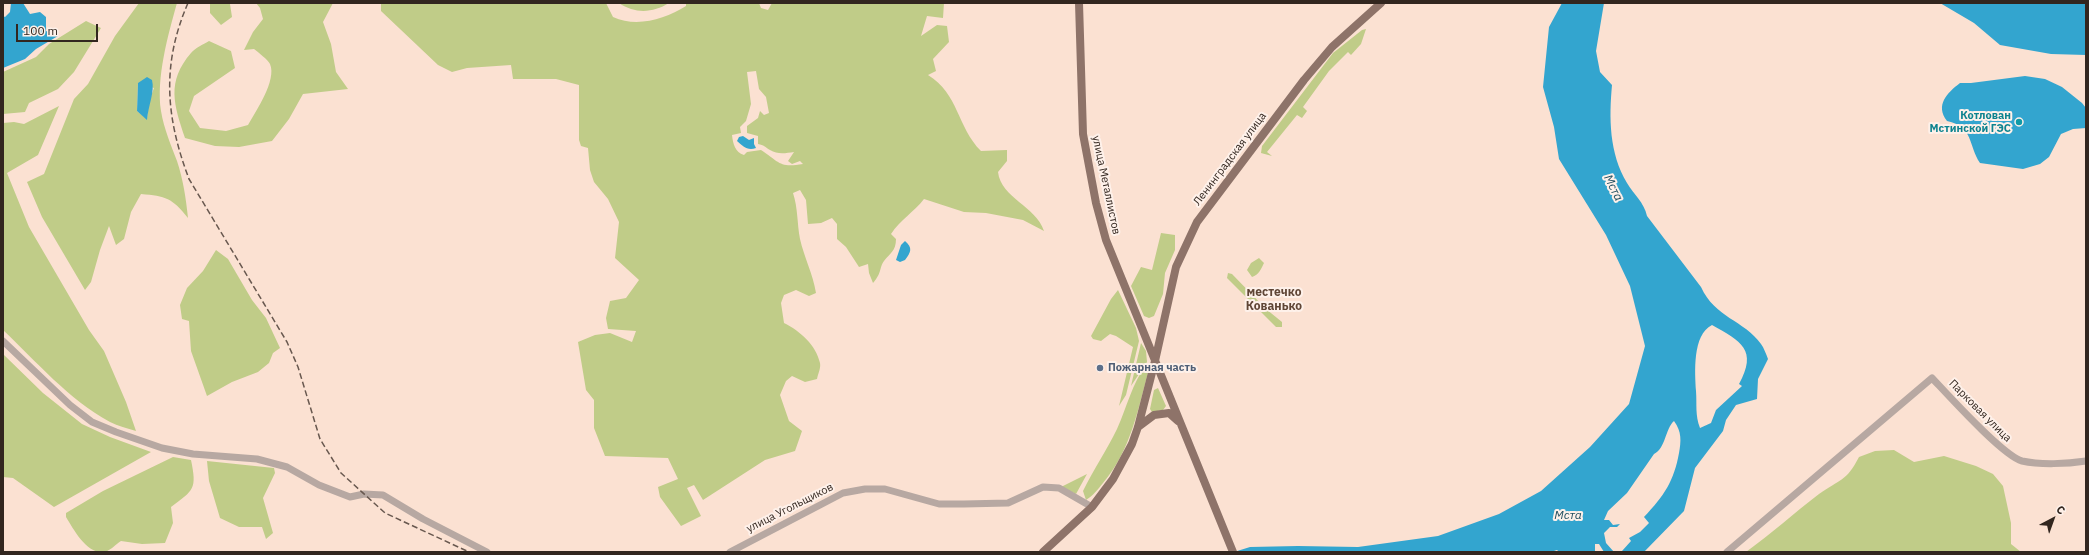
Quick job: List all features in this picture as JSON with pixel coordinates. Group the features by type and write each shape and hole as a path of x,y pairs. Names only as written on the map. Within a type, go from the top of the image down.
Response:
{"main road":[{"name":"улица Металлистов","path":"1079,3 1083,134 1096,202 1106,240 1233,552"},
{"name":"Ленинградская улица","path":"1043,552 1092,507 1113,479 1132,444 1138,427 1155,361 1176,267 1186,244 1204,211 1304,80 1332,47 1381,3"},
{"path":"1138,427 1154,415 1169,413 1180,422"}],"street":[{"path":"3,341 70,405 92,422 162,448 193,454 264,461 287,467 319,485 350,497 364,494 383,496 469,544 487,552"},
{"name":"Парковая улица","path":"1727,552 1932,378 2006,452 2021,461 2068,464 2086,461"},
{"name":"улица Угольщиков","path":"730,552 843,493 865,488 885,488 939,504 964,504 1008,503 1043,487 1059,488 1092,507"}],"green space":[{"path":"139,3 177,3 161,71 160,98 164,124 181,175 188,218 173,202 168,199 141,194 131,212 124,239 116,245 109,226 100,250 91,282 85,290 42,217 27,182 44,174 74,99 88,84 115,36","holes":["138,83 154,88 148,104 147,119 137,111"]},
{"path":"210,3 232,3 230,4 232,17 221,25 210,13"},
{"path":"256,3 333,3 323,22 331,44 336,72 348,89 303,94 289,119 272,141 239,147 215,146 185,138 175,104 175,84 183,64 191,53 209,41 231,51 235,68 194,96 189,111 200,128 226,131 248,125 265,95 271,78 270,64 254,49 244,50 253,32 263,19 260,8"},
{"path":"381,3 606,3 613,17 632,22 641,22 669,15 686,6 686,3 759,3 761,8 768,10 772,3 944,3 943,18 927,16 921,36 937,25 947,26 949,42 933,59 936,71 928,75 946,92 967,132 981,151 1007,150 1007,161 998,172 1001,181 1005,189 1034,215 1040,222 1044,231 1023,220 986,213 964,212 924,199 891,234 896,239 895,246 882,264 878,276 873,283 869,273 868,264 859,267 846,247 837,239 837,224 832,218 821,223 808,224 806,200 800,190 793,193 796,204 800,239 816,293 809,296 796,290 784,295 781,303 784,323 801,334 815,350 818,356 820,369 817,379 805,382 792,376 786,381 780,395 789,421 802,431 795,451 765,460 703,500 694,485 687,488 701,516 681,526 660,497 658,487 678,479 668,458 605,456 594,428 594,400 586,390 578,342 595,335 610,333 632,342 636,331 608,329 606,318 610,301 626,298 639,280 615,258 619,222 608,199 594,182 590,170 588,148 581,146 579,140 579,85 556,79 513,79 511,65 467,68 452,72 438,65 381,11","holes":["756,71 759,89 766,97 769,113 764,115 760,111 758,118 747,126 747,133 758,136 758,144 773,152 794,152 788,161 792,164 800,161 803,164 789,165 780,163 761,150 747,152 744,155 738,152 735,147 732,135 741,133 740,127 746,121 751,104 747,72"]},
{"path":"619,3 669,3 657,9 644,11 631,9"},
{"path":"86,21 101,28 74,72 58,89 29,103 25,112 3,114 3,72 36,57 49,44"},
{"path":"1366,29 1361,44 1351,55 1348,52 1329,71 1303,107 1307,111 1302,118 1297,115 1267,152 1272,156 1261,153 1262,146 1333,53 1362,30"},
{"path":"59,106 38,155 7,173 29,227 89,330 104,351 126,402 136,431 110,422 80,402 3,330 3,123 14,122 24,124"},
{"path":"1161,233 1175,235 1175,250 1165,273 1163,294 1154,316 1149,318 1144,316 1131,286 1141,267 1152,270"},
{"path":"216,250 228,259 252,300 266,318 280,348 273,353 269,363 258,372 232,382 207,396 191,351 189,321 182,319 180,305 187,288 203,271"},
{"path":"1259,258 1264,263 1261,270 1252,277 1247,270 1251,263"},
{"path":"1228,273 1232,274 1266,309 1282,322 1282,327 1276,327 1227,278"},
{"path":"1118,290 1136,328 1139,341 1126,395 1119,406 1133,347 1116,336 1110,334 1101,341 1093,339 1091,336 1111,299"},
{"path":"1141,343 1146,351 1147,362 1131,386"},
{"path":"3,354 43,393 82,424 110,437 151,452 54,507 13,478 3,477"},
{"path":"1147,364 1149,369 1137,414 1127,443 1113,470 1095,492 1086,500 1083,491 1113,437 1121,421 1137,379"},
{"path":"1158,388 1166,406 1163,410 1152,412 1150,409 1154,390"},
{"path":"1894,450 1914,462 1944,456 1976,466 1993,474 2003,486 2011,523 2011,544 2021,552 1746,552 1819,494 1846,476 1859,457 1875,451"},
{"path":"173,457 191,460 194,477 192,488 189,492 185,497 171,507 173,523 165,543 142,544 121,541 105,552 92,550 87,546 66,517 66,513 103,491"},
{"path":"207,461 274,468 275,473 263,498 273,533 266,539 262,527 239,527 220,518 209,481"},
{"path":"1087,474 1076,494 1061,487"}],"water":[{"path":"11,3 23,3 30,14 40,12 46,17 46,31 58,36 36,49 25,59 3,68 3,16 5,17 10,12"},
{"name":"Мста","path":"1562,3 1604,3 1596,51 1600,72 1612,85 1612,135 1621,172 1644,207 1647,216 1714,306 1754,336 1765,351 1768,359 1758,379 1757,399 1736,405 1726,420 1723,431 1695,468 1684,511 1644,552 1614,552 1604,552 1599,544 1595,544 1595,552 1559,552 1557,550 1551,552 1234,552 1250,547 1358,547 1438,536 1499,514 1541,491 1590,447 1629,404 1645,346 1630,286 1606,235 1559,159 1554,127 1543,87 1549,27","holes":["1712,325 1731,336 1744,348 1747,363 1739,384 1742,386 1716,410 1711,423 1700,428 1696,410 1696,355 1701,337","1674,421 1680,437 1680,449 1677,463 1671,480 1663,495 1644,517 1649,523 1640,532 1629,538 1631,541 1622,551 1614,552 1606,543 1604,533 1610,527 1617,527 1620,524 1613,525 1609,520 1604,520 1608,511 1627,493 1654,454 1661,447 1671,424"]},
{"path":"1940,3 2086,3 2086,55 2051,54 2000,45 1974,23"},
{"name":"Котлован Мстинской ГЭС","path":"2025,76 2045,79 2062,87 2082,103 2086,108 2086,128 2073,129 2061,134 2049,157 2040,164 2023,169 1980,163 1966,132 1956,124 1947,121 1942,110 1944,100 1947,95 1960,83"},
{"path":"147,77 152,80 153,85 147,120 137,111 138,83"},
{"path":"743,136 749,140 754,138 756,148 748,148 737,141 739,137"},
{"path":"905,241 910,248 910,252 905,260 900,262 896,260 901,245"}],"railway":[{"path":"188,3 179,26 170,70 171,113 181,156 189,179 287,342 298,367 320,439 341,473 385,513 469,552"}],"place":[{"name":"Котлован Мстинской ГЭС","path":"2019,122"},
{"name":"Пожарная часть","path":"1100,368"}],"district":[{"name":"местечко Кованько","path":"1274,300"}]}
